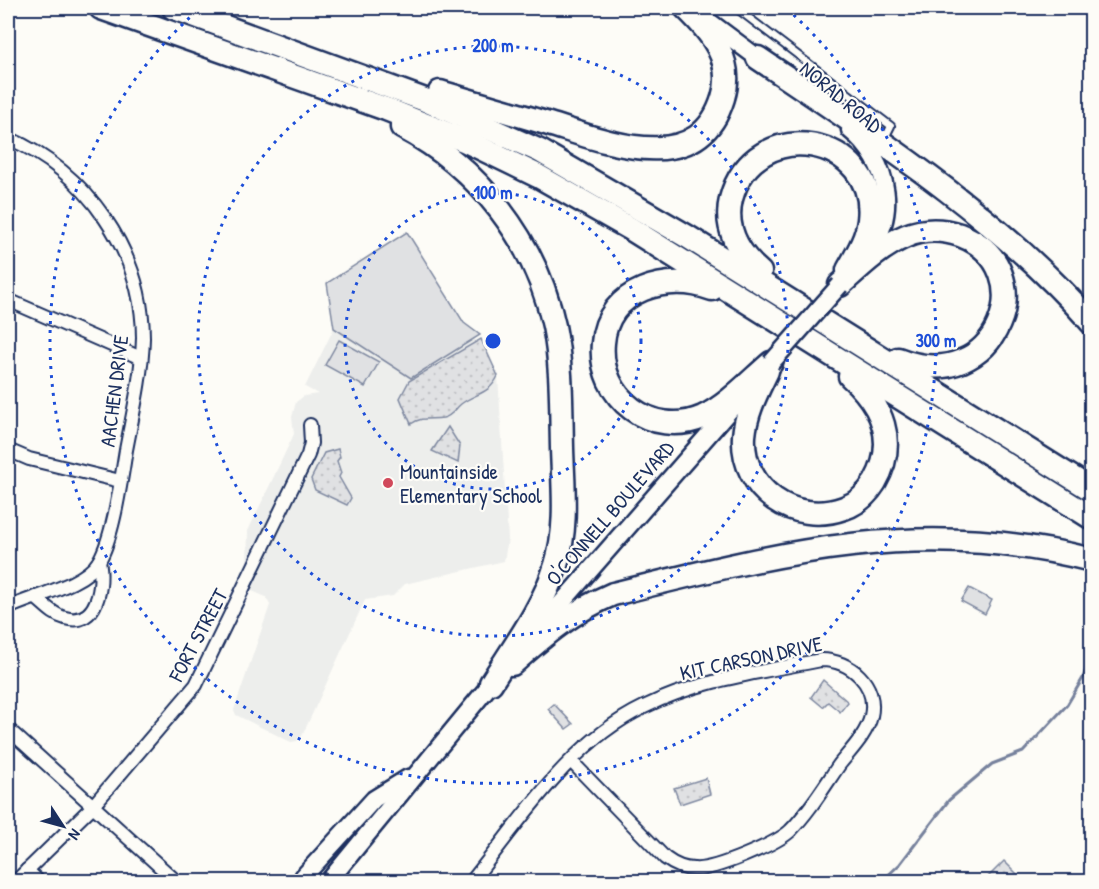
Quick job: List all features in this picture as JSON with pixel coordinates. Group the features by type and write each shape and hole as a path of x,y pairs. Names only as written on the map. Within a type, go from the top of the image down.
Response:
{"highway":[{"path":"101,8 386,109 504,159 597,209 1092,518"},
{"path":"174,8 416,96 516,139 606,188 1092,490"},
{"path":"239,31 623,146 657,149 685,142 703,130 721,105 726,89 727,72 716,43 686,8"},
{"path":"235,56 368,111 430,144 463,170 499,209 526,251 537,274 554,325 558,352 563,529 557,564 543,600 491,683"},
{"path":"758,58 882,143 1010,242 1065,293 1092,323"},
{"path":"798,306 746,258 732,236 729,222 733,193 744,172 757,158 776,147 807,143 822,146 847,162 858,174 865,188 869,203 867,232 840,285"},
{"path":"826,323 903,361 926,368 941,368 955,365 978,353 989,341 1002,314 1003,284 990,256 968,238 945,231 923,231 892,242 840,285"},
{"path":"771,363 722,405 705,416 691,421 664,423 641,416 615,393 605,370 603,341 606,328 621,304 637,292 667,282 682,281 707,287 783,325"},
{"path":"771,363 747,418 744,437 748,467 763,490 785,506 813,513 847,507 861,499 881,471 887,449 885,428 871,398 811,342"},
{"path":"491,683 553,627 590,604 613,594 770,556 864,542 955,539 1024,546 1092,561"}],"main road":[{"name":"NORAD ROAD","path":"690,8 858,136 868,147 881,171 887,200 882,229 868,254 840,285"},
{"name":"O'CONNELL BOULEVARD","path":"328,882 491,683 840,285"},
{"name":"O'CONNELL BOULEVARD","path":"303,877 374,799 416,772"},
{"path":"324,854 322,863 326,870 347,859"}],"street":[{"name":"AACHEN DRIVE","path":"8,138 45,157 72,178 107,222 124,250 137,293 143,336 120,481 99,561 101,579 94,609 83,617 68,620 35,597"},
{"path":"8,300 141,358"},
{"name":"FORT STREET","path":"15,882 92,807 191,692 203,674 308,455 311,443 310,425"},
{"path":"8,450 29,459 120,481"},
{"path":"8,608 73,582 99,561"},
{"name":"KIT CARSON DRIVE","path":"471,882 571,761 608,729 664,698 709,683 820,660 844,664 860,677 871,697 872,713 863,733 790,830 767,846 704,868 684,868 664,858 571,761"},
{"path":"8,729 177,882"},
{"path":"27,870 39,882"},
{"path":"1043,882 1051,882"}],"lane":[{"path":"736,8 891,126 882,143"}],"shaded area":[{"name":"Mountainside Elementary School","path":"407,232 498,376 508,539 504,561 405,584 393,596 365,600 302,736 297,741 291,742 236,715 234,710 270,605 266,597 245,588 232,598 247,564 248,531 294,434 292,417 296,402 304,396 318,394 305,387 334,328 327,283"},
{"path":"407,232 464,323 480,335 411,378 334,328 327,283"},
{"path":"481,339 498,376 490,387 466,400 449,416 423,419 411,424 400,398 409,381"},
{"path":"339,340 379,362 365,387 325,365"},
{"path":"448,427 460,446 458,463 432,451"},
{"path":"338,449 340,457 337,461 341,473 339,477 351,498 347,505 315,490 311,479 324,453"},
{"path":"969,588 992,600 985,614 961,601"},
{"path":"823,680 848,702 840,712 828,702 823,707 811,697"},
{"path":"554,704 573,724 566,729 548,709"},
{"path":"706,778 710,794 680,804 674,788"},
{"path":"1004,861 1019,876 1012,881 984,881"}],"waterway":[{"path":"881,882 900,864 949,800 992,764 1023,752 1067,705 1083,678 1092,651"}],"place":[{"name":"Mountainside Elementary School","path":"388,483"}]}
